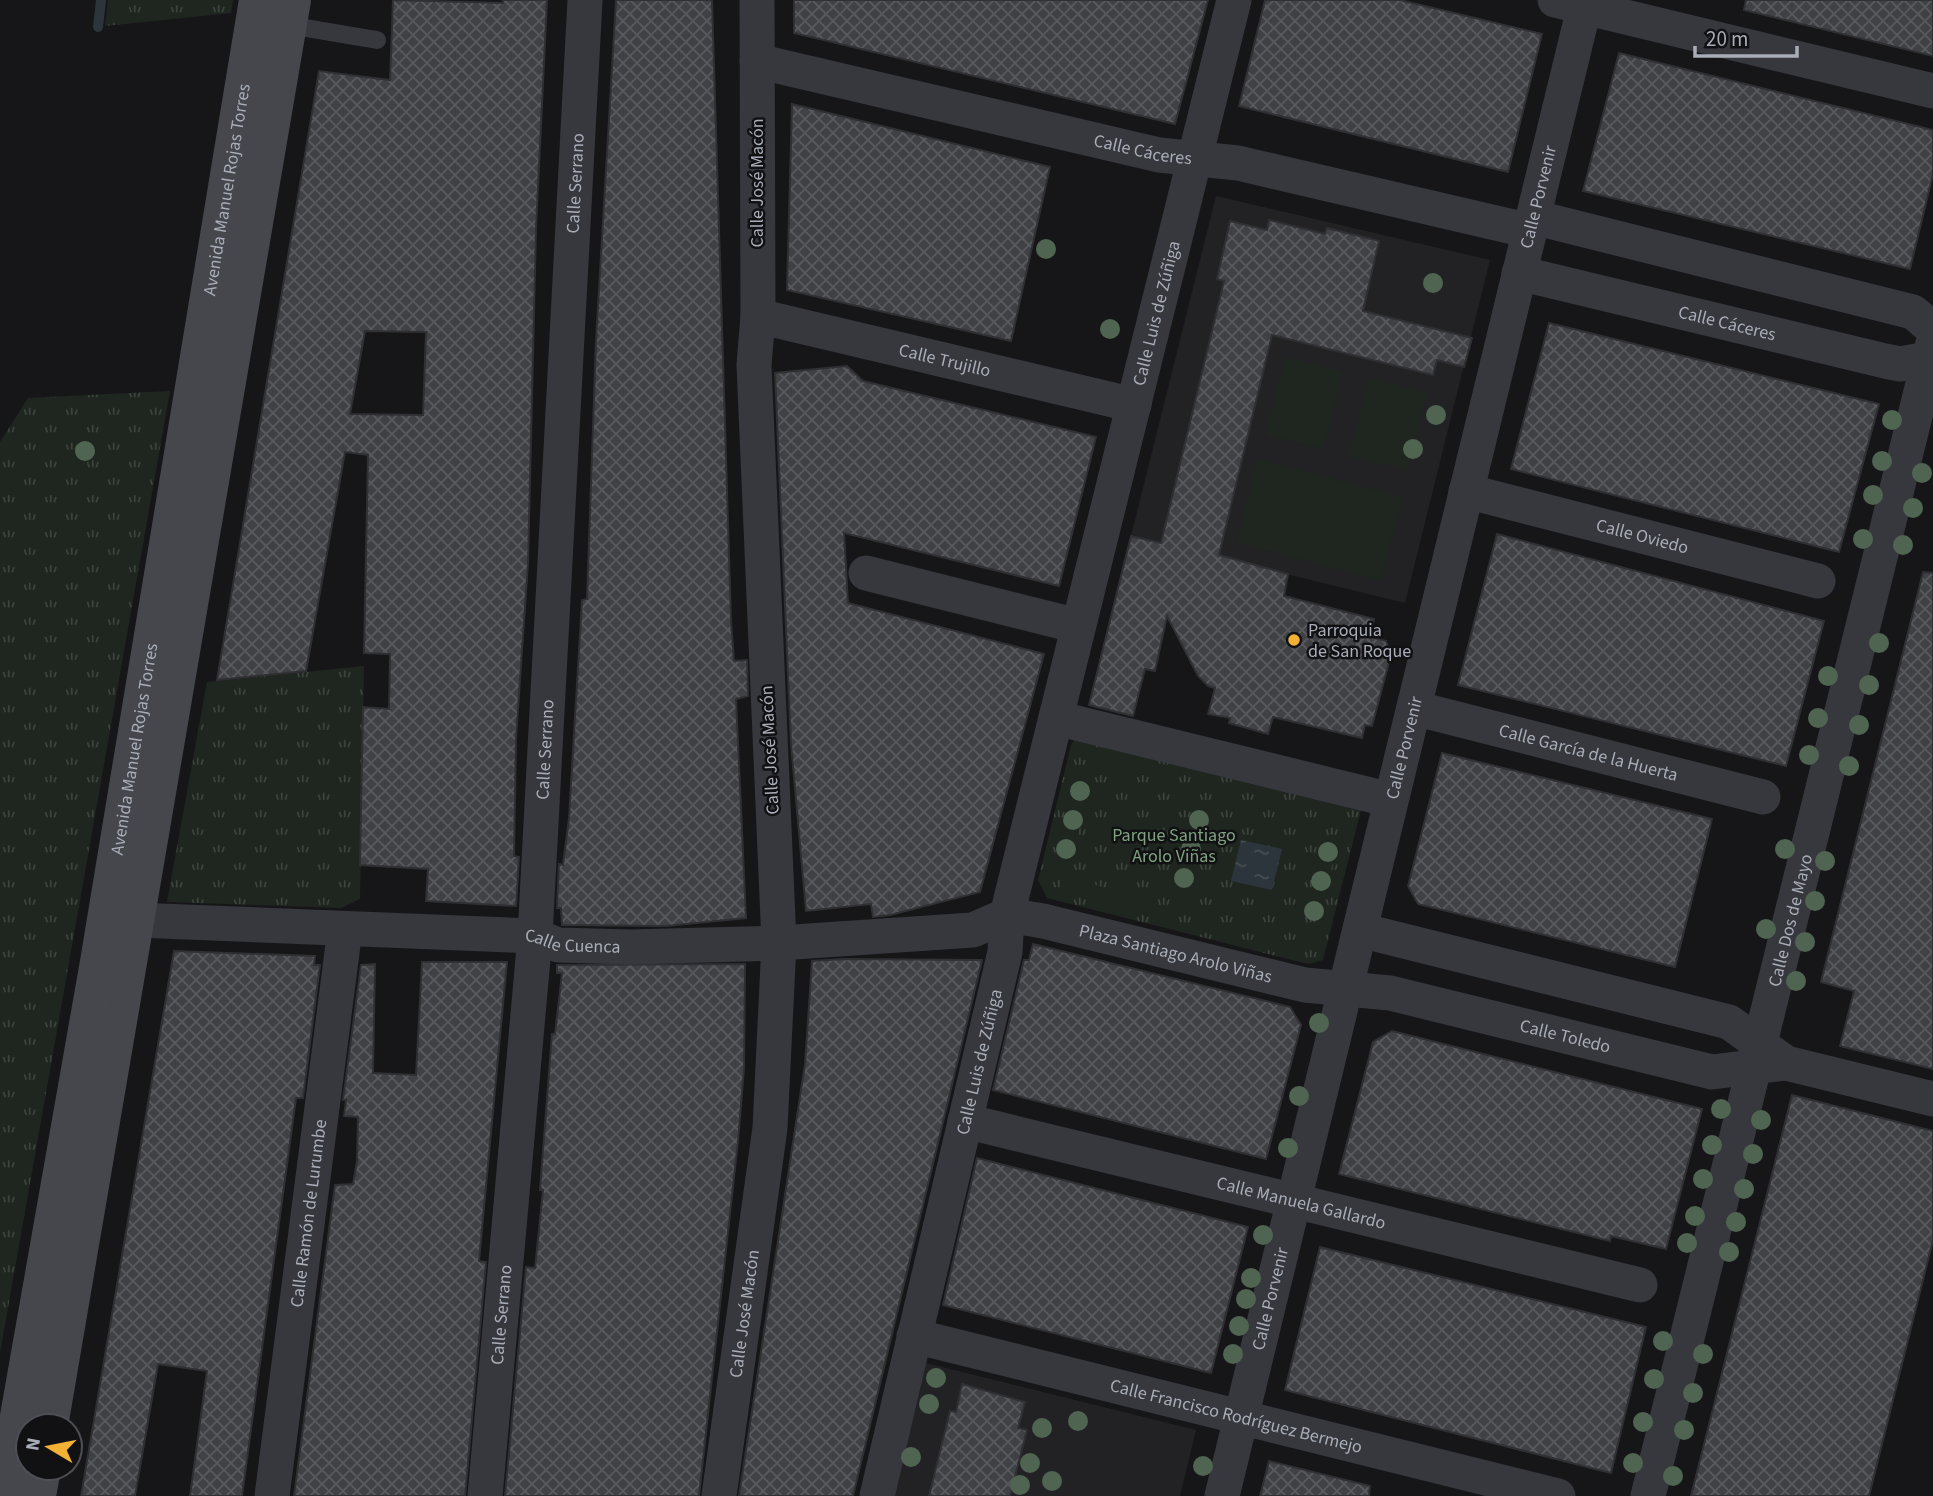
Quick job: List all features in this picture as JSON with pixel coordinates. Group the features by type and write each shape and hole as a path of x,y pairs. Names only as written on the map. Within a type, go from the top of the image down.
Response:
{"main road":[{"name":"Avenida Manuel Rojas Torres","path":"5,1496 99,962 258,0"},
{"name":"Avenida Manuel Rojas Torres","path":"51,1412 290,13"}],"street":[{"name":"Calle Serrano","path":"485,1496 535,936 585,0"},
{"name":"Calle José Macón","path":"719,1496 770,1128 779,943 755,416 754,365 758,316 757,0"},
{"name":"Calle Luis de Zúñiga","path":"877,1496 1006,952 1007,915 1234,0"},
{"path":"1575,2 1933,91"},
{"name":"Calle Porvenir","path":"1222,1496 1532,224 1575,2"},
{"name":"Calle Cáceres","path":"757,61 1159,155 1238,163 1532,224 1913,312 1932,347 1900,364 1519,273"},
{"name":"Calle Trujillo","path":"758,316 1134,405"},
{"name":"Calle Dos de Mayo","path":"1648,1496 1766,1058 1932,347"},
{"name":"Calle Oviedo","path":"1466,491 1818,581"},
{"path":"866,573 1078,626"},
{"name":"Calle García de la Huerta","path":"1414,708 1763,797"},
{"path":"1056,718 1391,800"},
{"name":"Calle Cuenca","path":"135,920 535,936 558,945 630,947 779,943 974,930 1007,915"},
{"name":"Plaza Santiago Arolo Viñas","path":"1007,915 1044,921 1305,985 1345,989"},
{"name":"Calle Ramón de Lurumbe","path":"272,1496 345,929"},
{"name":"Calle Toledo","path":"1360,930 1729,1022 1766,1058"},
{"name":"Calle Toledo","path":"1345,989 1390,993 1712,1072 1766,1058 1933,1099"},
{"name":"Calle Manuela Gallardo","path":"965,1121 1640,1285"},
{"name":"Calle Francisco Rodríguez Bermejo","path":"914,1336 1558,1496"}],"lane":[{"path":"290,13 377,40"}],"shaded area":[{"path":"1216,196 1490,260 1405,603 1131,536"},
{"path":"926,1363 1196,1430 1180,1496 894,1496"}],"green space":[{"path":"108,0 233,0 231,13 105,26"},
{"path":"1285,357 1343,371 1324,449 1266,435"},
{"path":"1369,378 1427,392 1408,470 1349,456"},
{"path":"170,391 0,1353 0,442 28,398"},
{"path":"1258,459 1403,497 1381,580 1237,543"},
{"path":"364,666 360,899 341,908 167,902 207,682"},
{"name":"Parque Santiago Arolo Viñas","path":"1076,737 1361,810 1323,960 1308,964 1047,898 1038,880 1071,745"},
{"path":"1084,746 1182,769 1178,783 1081,759"},
{"path":"1077,780 1090,784 1073,856 1059,853"},
{"path":"1194,810 1207,814 1190,885 1177,883"},
{"path":"1324,843 1337,846 1319,918 1305,915"},
{"path":"1064,877 1149,899 1145,912 1060,891"}],"water":[{"path":"1241,840 1282,849 1272,890 1231,881"}],"building":[{"path":"393,0 503,3 503,0 547,0 536,229 528,563 516,738 514,856 519,857 516,906 426,901 428,869 360,865 363,707 389,709 390,654 364,653 368,455 345,452 306,671 217,680 319,71 390,80","holes":["365,331 426,332 423,415 350,414"]},
{"path":"616,0 712,0 731,621 734,661 747,660 748,696 736,699 746,918 666,926 562,925 561,908 557,908 559,864 563,865 569,818 582,600 587,599 596,340"},
{"path":"794,0 1208,0 1175,124 794,33"},
{"path":"1265,0 1400,0 1542,34 1508,172 1239,106"},
{"path":"1746,0 1933,0 1933,56 1744,10"},
{"path":"1619,53 1933,130 1933,174 1910,269 1583,191"},
{"path":"792,104 1050,167 1011,341 787,290"},
{"path":"1269,220 1325,234 1327,228 1379,241 1363,311 1472,338 1464,367 1437,360 1433,375 1272,335 1219,555 1288,574 1284,596 1374,619 1371,637 1386,641 1391,655 1372,726 1365,725 1362,738 1273,717 1268,734 1229,723 1230,718 1208,714 1215,688 1208,686 1198,676 1167,616 1155,671 1145,669 1133,716 1089,705 1131,536 1161,543 1224,281 1217,279 1230,221 1267,230"},
{"path":"1549,323 1879,404 1839,552 1511,469"},
{"path":"847,366 863,381 1096,437 1059,586 844,533 848,603 1044,654 980,892 873,917 871,904 806,911 791,744 775,373"},
{"path":"1497,534 1824,621 1786,766 1458,685"},
{"path":"1923,572 1933,573 1933,1069 1840,1046 1854,991 1821,982"},
{"path":"1442,753 1712,819 1675,967 1418,904 1408,886"},
{"path":"1033,944 1290,1007 1301,1025 1266,1159 993,1090 1024,960 1029,960"},
{"path":"174,951 315,956 314,965 320,965 303,1098 296,1098 242,1496 190,1496 207,1371 158,1364 135,1496 81,1496"},
{"path":"982,960 853,1496 739,1496 805,1064 812,961"},
{"path":"422,962 507,962 479,1261 486,1262 465,1496 294,1496 335,1185 353,1184 357,1161 358,1117 344,1116 346,1100 343,1100 361,965 375,964 373,1073 416,1075"},
{"path":"745,964 744,1069 738,1141 699,1496 505,1496 526,1267 535,1268 543,1190 540,1190 552,1034 555,1034 562,973 557,973 557,965"},
{"path":"1392,1031 1702,1109 1666,1249 1611,1236 1610,1241 1339,1174 1373,1042"},
{"path":"1792,1095 1933,1131 1933,1240 1869,1496 1691,1496"},
{"path":"977,1158 1248,1227 1211,1373 943,1305"},
{"path":"1320,1247 1646,1327 1611,1473 1285,1390"},
{"path":"962,1384 1025,1402 1018,1428 1027,1430 1010,1496 929,1496 950,1411 956,1412"},
{"path":"1269,1461 1370,1486 1369,1496 1260,1496"}],"waterway":[{"path":"98,27 101,0"}],"place":[{"name":"Parroquia de San Roque","path":"1294,640"}]}
